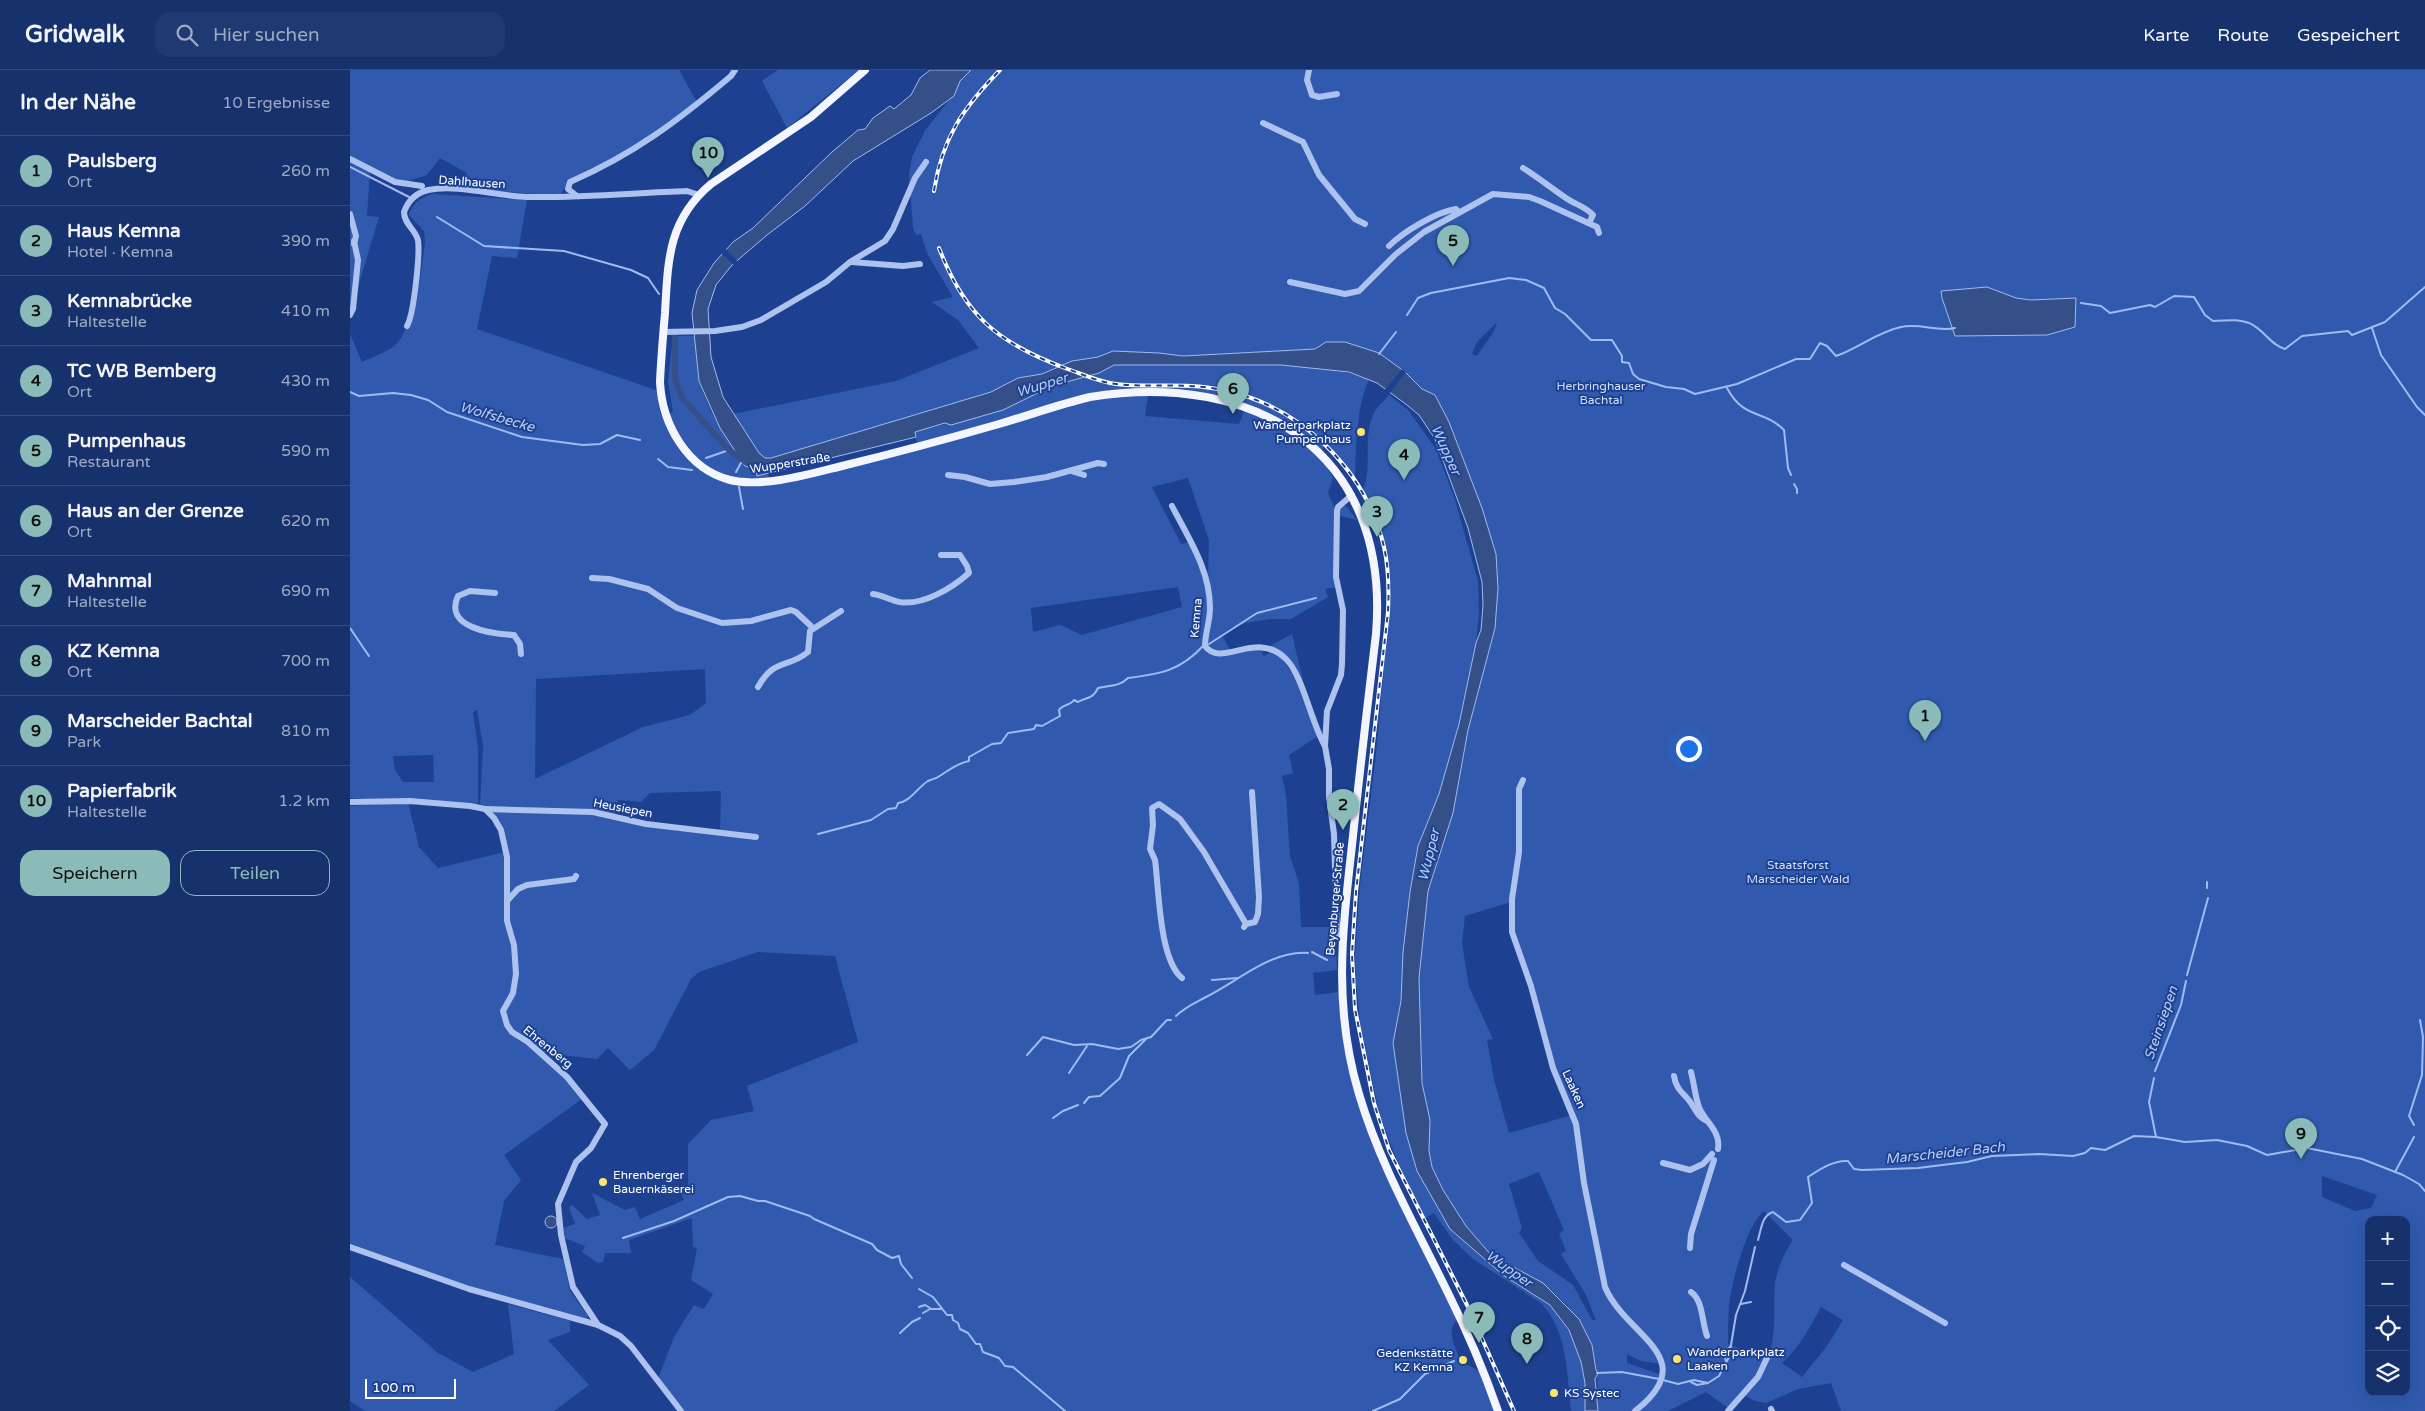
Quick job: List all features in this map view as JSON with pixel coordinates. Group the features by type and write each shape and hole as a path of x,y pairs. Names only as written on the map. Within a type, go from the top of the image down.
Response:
{"main road":[{"name":"Wupperstraße","path":"865,70 818,111 718,178 699,195 683,216 671,245 668,262 660,396 671,430 684,448 702,466 721,477 743,482 813,473 935,443 1090,397 1181,394 1204,395 1227,400"},
{"name":"Beyenburger Straße","path":"1227,400 1269,418 1302,439 1330,464 1352,495 1361,515 1372,550 1378,600 1376,634 1341,939 1340,973 1345,1029 1362,1106 1393,1181 1471,1342 1498,1411"}],"street":[{"path":"578,197 568,189 570,182 597,170 663,131 698,105 735,70"},
{"path":"1309,70 1307,80 1312,95 1319,97 1336,94"},
{"path":"1263,123 1303,142 1319,175 1355,219 1365,224"},
{"path":"350,159 395,182 422,186"},
{"path":"663,332 715,331 742,327 761,320 826,282 850,262 885,241 893,230 915,178 926,162"},
{"path":"1523,168 1549,184 1566,198 1589,210 1593,215 1589,223"},
{"name":"Dahlhausen","path":"407,326 414,297 418,249 416,233 406,222 404,212 414,196 429,190 524,197 578,197 679,191 699,195"},
{"path":"1290,282 1345,294 1359,291 1396,254 1424,232 1493,194 1540,201 1597,227 1599,233"},
{"path":"1389,246 1398,237 1442,213 1456,209 1459,212"},
{"path":"350,214 356,236 354,242 358,260 353,294 353,309 350,315"},
{"path":"850,262 903,266 920,264"},
{"path":"948,475 994,484 1047,477 1098,463 1104,464"},
{"path":"1070,470 1084,474"},
{"name":"Kemna","path":"1341,939 1337,938 1334,834 1328,797 1329,769 1325,746 1327,711 1341,675 1342,664 1343,610 1338,594 1336,577 1337,511 1338,507 1352,495"},
{"name":"Kemna","path":"1172,506 1194,548 1208,581 1210,609 1205,646 1210,651 1230,654 1262,646 1278,652 1286,658 1295,671 1314,724 1325,746"},
{"path":"873,594 902,602 923,600 954,586 969,573 960,555 940,555"},
{"path":"592,578 609,579 648,589 677,608 713,621 737,623 791,610 796,612 813,628"},
{"path":"495,593 470,592 458,596 455,602 458,616 467,625 514,635 520,644 521,654"},
{"path":"758,687 766,673 802,658 808,652 810,631 841,611"},
{"name":"Laaken","path":"1524,780 1519,789 1519,852 1512,899 1512,932 1531,986 1553,1068 1576,1124 1584,1183 1605,1287 1612,1303 1653,1345 1663,1364 1661,1380 1651,1397 1634,1411"},
{"path":"1182,978 1172,967 1165,942 1155,860 1150,849 1153,825 1152,808 1159,804 1180,820 1204,852 1245,926 1254,922 1258,914 1259,897 1252,792"},
{"path":"350,802 410,801 485,809"},
{"name":"Heusiepen","path":"485,809 593,812 646,824 756,836"},
{"name":"Ehrenberg","path":"485,809 494,818 501,830 507,857 507,921 514,946 516,974 513,993 502,1011 507,1025 512,1032 528,1042 567,1077 605,1124 591,1148 576,1162 558,1204 561,1235 573,1288 598,1325"},
{"path":"507,901 518,889 574,879 576,876"},
{"path":"1691,1072 1700,1109 1711,1123 1719,1144 1718,1149"},
{"path":"1674,1076 1678,1090 1691,1104 1697,1115 1711,1123"},
{"path":"1663,1163 1690,1170 1713,1157 1690,1248"},
{"name":"Ehrenberg","path":"350,1247 469,1289 598,1325 626,1340 681,1411"},
{"path":"1844,1265 1945,1323"},
{"path":"1691,1292 1695,1295 1700,1306 1707,1336"},
{"path":"1728,1411 1758,1377 1767,1358"}],"green space":[{"path":"350,70 679,70 698,104 662,131 569,182 559,196 460,188 467,173 440,158 427,175 405,182 370,171 367,216 379,217 350,313"},
{"path":"778,70 859,70 787,128 762,81"},
{"name":"Staatsforst Marscheider Wald","path":"959,70 2425,70 2425,1411 1841,1411 1831,1383 1798,1389 1766,1403 1755,1401 1744,1395 1728,1408 1706,1392 1668,1411 1598,1411 1597,1371 1592,1345 1566,1304 1543,1283 1491,1255 1466,1226 1443,1190 1432,1167 1429,1151 1430,1120 1422,1083 1419,978 1428,891 1453,813 1468,730 1495,628 1490,533 1449,422 1435,395 1422,389 1405,372 1379,353 1326,342 1315,349 1183,356 1113,351 1098,357 1072,361 1042,374 1018,378 991,392 771,458 765,458 759,453 733,414 896,381 979,348 958,320 932,302 953,297 928,255 921,234 916,235 913,228 909,175 912,157 926,129 951,98","holes":["1497,322 1494,331 1477,356 1472,354 1477,342","1511,902 1517,948 1553,1068 1572,1115 1509,1133 1494,1080 1487,1040 1493,1039 1469,987 1462,943 1465,916","1539,1172 1564,1230 1559,1234 1566,1251 1561,1254 1586,1295 1596,1320 1592,1320 1573,1285 1538,1261 1519,1233 1522,1228 1509,1184","2322,1176 2377,1195 2371,1208 2355,1211 2322,1197","1764,1211 1793,1240 1782,1260 1776,1278 1774,1330 1768,1359 1728,1344 1731,1295 1741,1255 1757,1218","1821,1307 1843,1320 1827,1346 1802,1377 1782,1363 1799,1344","1627,1354 1641,1361 1662,1364 1659,1374 1627,1363"]},
{"path":"432,194 527,200 517,258 492,256 477,329 656,390 661,415 673,412 668,381 673,336 695,336 699,382 720,428 756,470 757,476 767,474 772,481 918,446 914,432 1003,410 1052,386 1099,373 1114,365 1281,365 1333,369 1369,379 1359,415 1355,478 1342,459 1327,443 1319,453 1333,478 1328,493 1336,510 1336,587 1325,589 1328,597 1291,619 1269,619 1246,623 1229,629 1222,635 1231,652 1213,650 1204,646 1219,653 1226,654 1262,648 1261,651 1264,656 1271,652 1279,654 1291,672 1294,673 1318,736 1289,755 1293,773 1282,776 1286,795 1290,857 1299,883 1301,927 1335,927 1337,970 1313,973 1315,995 1338,992 1343,1038 1360,1107 1457,1320 1452,1330 1452,1335 1461,1361 1479,1371 1494,1411 683,1411 658,1379 674,1337 694,1305 704,1309 713,1294 691,1280 697,1248 693,1247 692,1218 629,1240 631,1253 605,1253 603,1262 598,1263 582,1252 585,1246 564,1238 560,1229 575,1224 569,1207 572,1205 587,1219 600,1215 592,1193 625,1210 635,1207 640,1219 684,1200 679,1191 688,1186 688,1144 711,1120 754,1111 747,1086 858,1042 835,956 758,952 699,972 691,979 654,1050 630,1070 608,1048 597,1059 544,1053 582,1099 504,1155 521,1180 504,1201 495,1245 563,1259 570,1291 588,1316 586,1320 467,1287 350,1245 350,806 408,802 419,847 438,868 505,852 504,906 510,871 500,827 480,806 483,746 477,710 473,712 478,749 478,805 350,798 350,334 362,362 392,348 401,337 413,307 416,307 425,243 424,231 409,215 415,204","holes":["1148,396 1205,398 1244,411 1239,424 1145,416","1188,478 1209,540 1208,579 1190,542 1181,544 1152,487","1178,587 1182,607 1082,635 1060,625 1033,632 1031,608","705,669 706,703 690,715 643,727 535,779 536,679","433,755 434,782 403,782 395,770 393,756","721,791 720,830 643,823 615,816 618,800 641,802 650,793"]},
{"path":"1389,395 1408,410 1436,449 1455,500 1478,581 1479,614 1476,643 1459,724 1439,794 1418,846 1410,892 1403,952 1401,1001 1393,1043 1406,1133 1417,1171 1450,1229 1503,1275 1550,1305 1569,1330 1581,1362 1585,1383 1585,1411 1571,1411 1565,1354 1557,1326 1541,1303 1473,1259 1452,1239 1434,1213 1425,1218 1398,1163 1380,1116 1360,1023 1355,955 1360,885 1376,754 1391,593 1380,527 1363,490 1367,471 1370,422 1375,411"},
{"path":"1344,506 1357,520 1341,516 1339,519 1339,509"},
{"path":"1292,634 1305,690 1278,651 1270,646"},
{"path":"350,1277 438,1353 473,1372 514,1354 508,1304 570,1321 570,1332 548,1340 589,1385 554,1411 365,1411 350,1401"}],"water":[{"name":"Wupper","path":"930,70 971,70 960,81 954,96 931,113 853,161 805,206 732,265 716,285 708,309 711,357 723,397 759,453 765,458 771,458 991,392 1018,378 1042,374 1072,361 1098,357 1113,351 1183,356 1315,349 1326,342 1345,342 1379,353 1405,372 1422,389 1435,395 1449,422 1482,508 1496,554 1498,588 1495,628 1468,730 1453,813 1428,891 1419,978 1422,1083 1430,1120 1429,1151 1432,1167 1443,1190 1466,1226 1491,1255 1543,1283 1579,1319 1592,1345 1598,1373 1595,1379 1598,1411 1585,1411 1585,1383 1581,1362 1569,1330 1550,1305 1503,1275 1450,1229 1417,1171 1406,1133 1393,1043 1401,1001 1403,952 1410,892 1418,846 1439,794 1459,724 1476,643 1481,630 1483,605 1482,582 1468,528 1435,439 1419,415 1377,383 1349,372 1281,365 1114,365 1099,373 1052,386 1003,410 951,425 945,423 915,432 916,437 757,476 756,470 745,466 720,428 699,381 692,313 697,290 714,263 733,242 753,228 832,152 858,130 865,129 873,118 890,106 894,109 911,95 920,78"},
{"path":"1987,287 2016,298 2031,300 2076,298 2075,327 2047,335 1955,336 1941,291"},
{"path":"551,1216 557,1222 551,1228 545,1222"}],"pier":[{"path":"724,247 739,263 735,266 720,252"},
{"path":"1402,369 1406,372 1388,395 1384,391"}],"waterway":[{"path":"350,167 409,197"},
{"path":"437,217 484,246 564,251 631,270 648,278 659,294"},
{"path":"1407,315 1418,298 1431,293 1509,278 1526,280 1544,288 1555,308 1565,314 1591,340 1612,340 1622,356 1622,362 1629,363 1633,374 1639,379 1666,387 1684,389 1695,394 1737,384 1796,359 1810,359 1820,343 1827,346 1836,356 1892,329 1908,326 1941,329 1955,328"},
{"path":"2081,303 2101,306 2110,313 2150,305 2155,307 2174,296 2194,297 2205,315 2213,321 2244,321 2259,329 2275,344 2285,349 2302,336 2348,331 2352,335 2385,322 2425,287"},
{"path":"2372,328 2381,355 2417,407 2425,415"},
{"path":"1379,354 1396,332"},
{"path":"675,336 675,379 682,398 729,450 746,462"},
{"path":"1727,388 1740,405 1769,419 1784,430 1788,468 1791,475"},
{"name":"Wolfsbecke","path":"350,392 359,396 393,393 411,395 428,400 447,412 522,437 583,445 600,444 617,435 640,440"},
{"path":"706,458 729,450"},
{"path":"658,459 668,467 692,470"},
{"path":"736,472 742,461"},
{"path":"1794,484 1797,493"},
{"path":"739,487 743,509"},
{"path":"1209,644 1257,613 1316,598"},
{"path":"350,628 369,656"},
{"path":"818,834 871,820 888,809 896,808 898,803 906,800 928,781 937,778 957,765 969,761 969,757 992,744 1001,743 1008,733 1034,729 1036,725 1042,726 1060,716 1059,710 1062,707 1074,700 1078,702 1089,697 1098,688 1117,684 1128,678 1160,673 1178,666 1203,646"},
{"name":"Steinsiepen","path":"2207,882 2207,888"},
{"name":"Steinsiepen","path":"2187,975 2208,898"},
{"path":"1312,952 1327,960"},
{"path":"1176,1016 1190,1005 1218,991 1255,968 1281,956 1294,953 1308,953"},
{"path":"1212,980 1237,978"},
{"name":"Steinsiepen","path":"2155,1071 2181,1005 2186,981"},
{"path":"1027,1055 1043,1037 1074,1045 1092,1044 1118,1049 1131,1047 1141,1040 1151,1037 1167,1020 1171,1020"},
{"path":"2414,1125 2409,1116 2422,1075 2423,1037 2420,1020"},
{"path":"1084,1103 1089,1097 1100,1096 1120,1078 1129,1056 1146,1039"},
{"path":"1069,1073 1087,1046"},
{"name":"Steinsiepen","path":"2154,1078 2149,1102 2156,1137"},
{"path":"1053,1118 1063,1111 1078,1105"},
{"name":"Marscheider Bach","path":"1758,1240 1762,1223 1766,1216 1773,1212 1786,1222 1800,1220 1812,1203 1808,1177 1822,1168 1838,1162 1848,1161 1854,1169 1862,1170 1918,1168 1967,1162 1992,1156 2039,1154 2073,1156 2085,1153 2091,1148 2105,1150 2134,1136 2156,1137 2185,1142 2217,1140 2247,1146 2267,1155 2307,1148 2362,1159 2403,1175 2419,1184 2425,1191"},
{"path":"2395,1172 2414,1137"},
{"path":"623,1238 674,1221 728,1197 740,1196 765,1201 810,1216 872,1244 877,1250 892,1258 899,1256 901,1264 912,1278"},
{"name":"Marscheider Bach","path":"1663,1380 1678,1384 1694,1380 1708,1383 1719,1376 1729,1357 1736,1315 1745,1291 1755,1247"},
{"path":"919,1289 933,1297 947,1315 952,1315 953,1320 958,1323 960,1329 968,1333 976,1344 980,1344 983,1352 999,1358 1005,1366 1013,1367 1065,1411"},
{"path":"1741,1304 1751,1302"},
{"path":"919,1307 925,1305 930,1308"},
{"path":"923,1313 930,1309 941,1309"},
{"path":"900,1333 912,1322 920,1318"},
{"path":"1726,1361 1724,1353 1730,1347"},
{"path":"1373,1411 1400,1399 1425,1374 1454,1361"},
{"name":"Marscheider Bach","path":"1597,1373 1622,1372 1659,1379"},
{"name":"Marscheider Bach","path":"1691,1382 1697,1385 1708,1383"}],"railway":[{"path":"934,191 942,155 956,125 975,97 1000,70"},
{"path":"939,248 960,292 973,309 987,324 1021,348 1065,368 1109,383 1196,386 1222,390 1251,398 1278,410 1303,426 1326,445 1345,467 1362,492 1375,519 1386,555 1388,612 1356,892 1352,954 1355,1009 1374,1103 1389,1150 1469,1309 1514,1411"}],"place":[{"name":"Papierfabrik","path":"708,178"},
{"name":"Pumpenhaus","path":"1453,266"},
{"name":"Haus an der Grenze","path":"1233,414"},
{"name":"Wanderparkplatz Pumpenhaus","path":"1361,432"},
{"name":"TC WB Bemberg","path":"1404,480"},
{"name":"Kemnabrücke","path":"1377,537"},
{"name":"Paulsberg","path":"1925,741"},
{"name":"Haus Kemna","path":"1343,830"},
{"name":"Marscheider Bachtal","path":"2301,1159"},
{"name":"Ehrenberger Bauernkäserei","path":"603,1182"},
{"name":"Mahnmal","path":"1479,1343"},
{"name":"Wanderparkplatz Laaken","path":"1677,1359"},
{"name":"Gedenkstätte KZ Kemna","path":"1463,1360"},
{"name":"KZ Kemna","path":"1527,1364"},
{"name":"KS Systec","path":"1554,1393"}],"park label":[{"name":"Herbringhauser Bachtal","path":"1601,393"}]}
